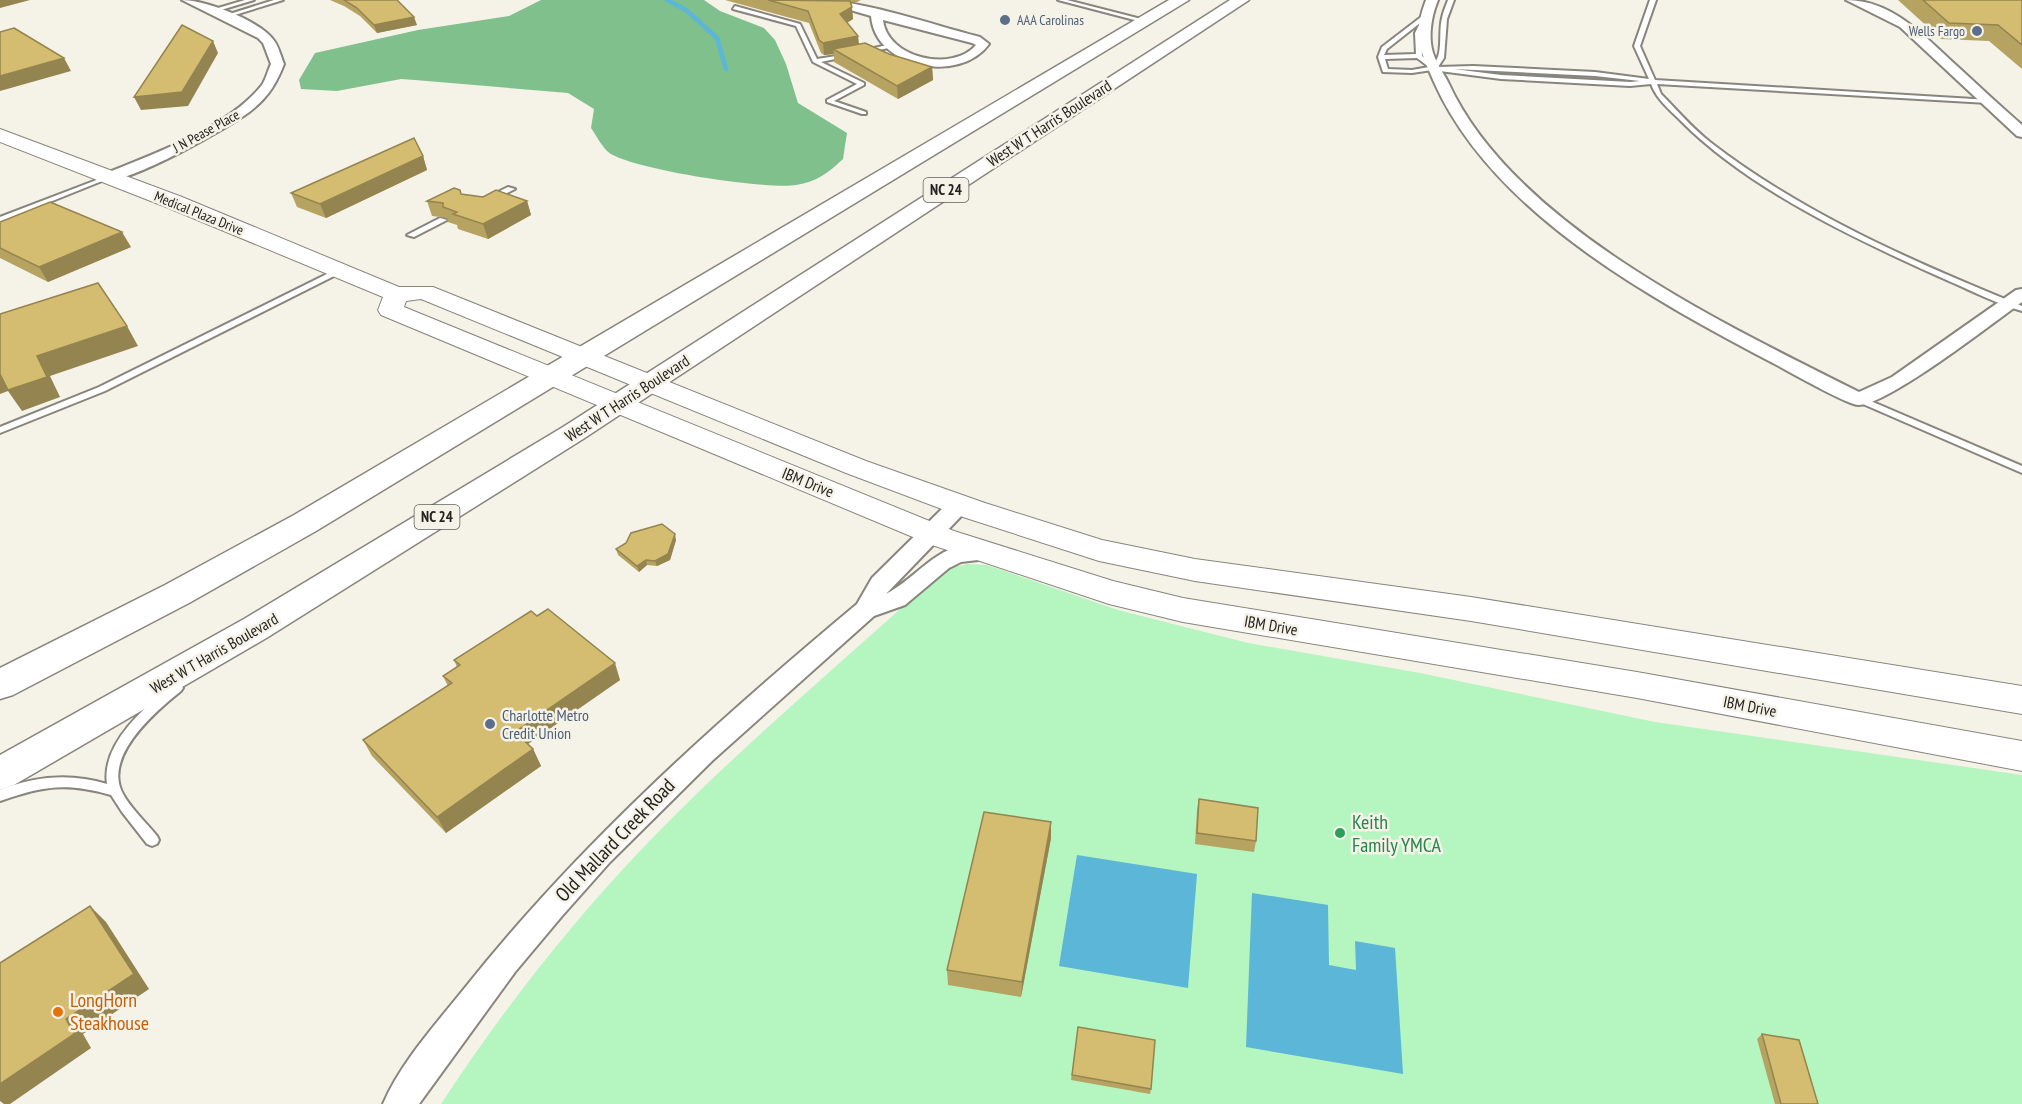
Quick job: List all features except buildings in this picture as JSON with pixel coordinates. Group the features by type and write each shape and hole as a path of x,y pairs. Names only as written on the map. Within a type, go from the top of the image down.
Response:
{"main road":[{"name":"NC 24","path":"0,685 177,594 305,523 1181,0"},
{"name":"West W T Harris Boulevard","path":"0,774 256,628 618,405 974,171 1241,0"}],"street":[{"name":"J N Pease Place","path":"109,177 201,137 251,105 266,89 275,73 275,57 270,43 256,32 188,0"},
{"path":"822,0 877,14 976,40 983,44 975,55 966,60 939,63 910,57 878,35 877,14 887,4"},
{"path":"1432,0 1425,16 1428,59 1435,69 1447,99 1476,142 1517,185 1575,233 1684,306 1757,348 1859,399 1899,381 2017,302"},
{"path":"1852,0 1880,10 1904,24 2022,133"},
{"name":"Medical Plaza Drive","path":"0,135 396,294 424,292 584,356"},
{"path":"396,294 390,310 552,377"},
{"name":"IBM Drive","path":"584,356 856,467 959,505 1099,550 1195,570 1471,609 2022,700"},
{"name":"IBM Drive","path":"552,377 931,533 1109,592 1183,610 1637,685 2022,756"},
{"name":"Old Mallard Creek Road","path":"400,1104 502,962 597,855 683,771 866,610 880,584 959,505"},
{"name":"Old Mallard Creek Road","path":"866,610 897,599 941,562 957,554 987,553"}],"lane":[{"path":"217,14 251,0"},
{"path":"217,14 280,0"},
{"path":"1061,0 1146,21"},
{"path":"1435,69 1442,59 1443,21 1451,0"},
{"path":"1653,0 1641,20 1638,38 1642,63 1652,82 1672,109 1700,136 1767,186 1881,249 2017,302"},
{"path":"735,8 798,25 815,61 862,84 829,101 864,113"},
{"path":"1425,16 1418,33 1419,56 1421,61 1435,69"},
{"path":"1425,16 1384,48 1382,57 1385,71 1420,72 1461,67 1618,76 1652,82 1988,101"},
{"path":"815,61 891,46"},
{"path":"1382,57 1419,56"},
{"path":"0,220 109,177"},
{"path":"480,202 511,189"},
{"path":"411,236 443,220"},
{"path":"0,430 102,389 340,271"},
{"path":"1859,399 2022,471"},
{"path":"115,791 116,755 136,727 156,704 256,628"},
{"path":"0,796 52,783 78,782 115,791 153,840"}],"green space":[{"path":"541,0 704,0 720,11 764,28 775,40 786,64 798,103 847,133 843,159 822,176 796,185 781,186 698,177 640,165 607,151 591,128 594,109 568,93 401,79 337,91 301,89 299,80 315,53 418,30 509,16"},
{"name":"Keith Family YMCA","path":"968,564 987,565 1118,610 1248,643 1420,673 1655,722 2022,775 2022,1104 441,1104 510,1005 560,942 675,815 932,580 945,569"}],"water":[{"path":"1077,855 1197,874 1188,988 1059,966"},
{"path":"1252,893 1328,905 1329,965 1356,970 1355,941 1395,948 1403,1074 1246,1047"}],"waterway":[{"path":"667,0 686,10 717,38 726,69"}],"place":[{"name":"AAA Carolinas","path":"1005,20"},
{"name":"Wells Fargo","path":"1977,31"},
{"name":"Charlotte Metro Credit Union","path":"490,724"},
{"name":"Keith Family YMCA","path":"1340,833"},
{"name":"LongHorn Steakhouse","path":"58,1012"}]}
